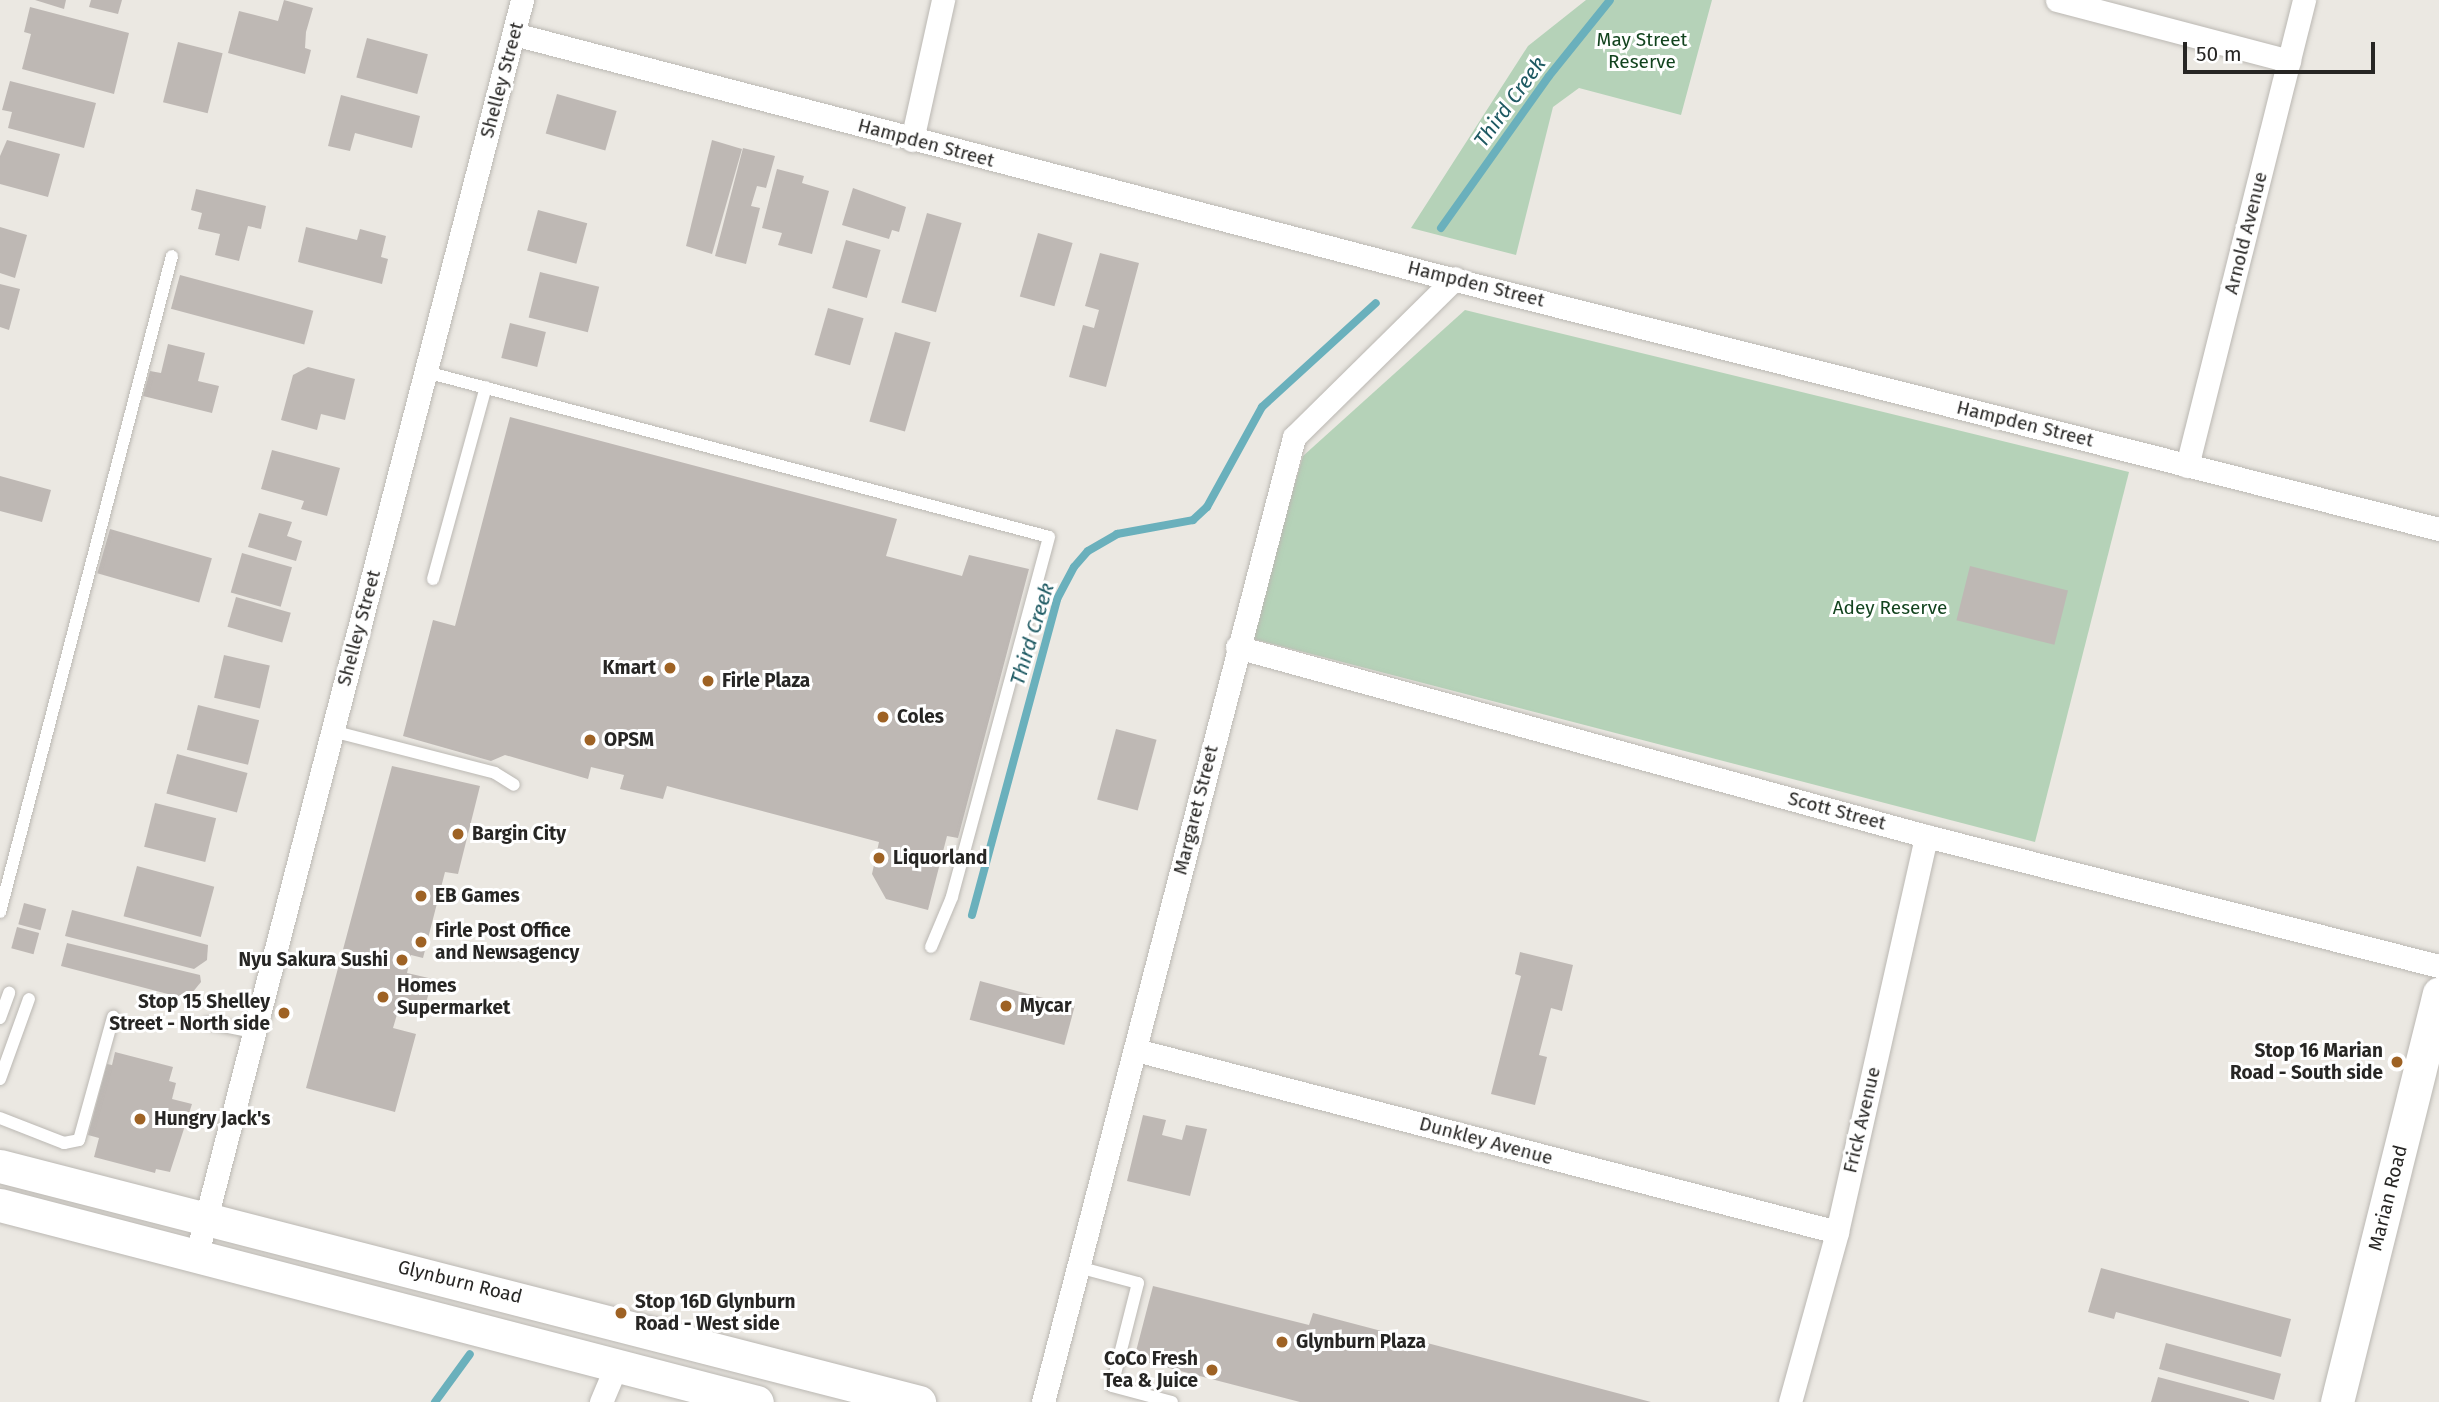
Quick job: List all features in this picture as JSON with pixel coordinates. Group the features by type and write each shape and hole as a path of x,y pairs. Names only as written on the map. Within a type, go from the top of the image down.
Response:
{"main road":[{"name":"Marian Road","path":"2337,1402 2439,994"},
{"name":"Glynburn Road","path":"0,1166 913,1401"},
{"name":"Glynburn Road","path":"0,1205 617,1364 740,1400"}],"street":[{"name":"Shelley Street","path":"196,1256 522,0"},
{"path":"912,140 943,0"},
{"path":"2057,0 2290,61"},
{"name":"Arnold Avenue","path":"2188,466 2304,0"},
{"name":"Hampden Street","path":"514,34 912,140 2439,529"},
{"name":"Margaret Street","path":"1043,1402 1136,1050 1237,647 1294,437 1455,278"},
{"name":"Scott Street","path":"1237,647 1926,836 2439,966"},
{"name":"Frick Avenue","path":"1790,1402 1837,1232 1926,836"},
{"name":"Dunkley Avenue","path":"1136,1050 1837,1232"},
{"path":"601,1402 617,1364"}],"lane":[{"path":"0,912 172,256"},
{"path":"426,372 1049,537 953,897 931,947"},
{"path":"433,579 486,387"},
{"path":"332,731 495,773 514,785"},
{"path":"0,1018 9,993"},
{"path":"0,1079 29,999"},
{"path":"0,1118 64,1143 79,1140 113,1017"},
{"path":"208,1023 253,1032"},
{"path":"0,1125 25,1126"},
{"path":"1078,1267 1138,1283 1111,1386 1172,1402"}],"green space":[{"name":"May Street Reserve","path":"1586,0 1712,0 1681,115 1579,88 1553,107 1516,255 1411,228 1528,46"},
{"name":"Adey Reserve","path":"1465,310 2129,472 2035,842 1250,638 1303,456"}],"building":[{"path":"35,0 66,0 64,9"},
{"path":"91,0 122,0 118,14 89,7"},
{"path":"284,0 313,8 306,32 305,48 311,50 305,74 228,53 239,11 278,21"},
{"path":"30,7 129,33 114,94 22,69 31,34 24,32"},
{"path":"367,38 428,54 417,94 356,78"},
{"path":"178,42 223,53 208,113 163,102"},
{"path":"10,81 96,103 84,148 8,128 12,112 2,110"},
{"path":"557,94 617,111 605,151 546,133"},
{"path":"341,95 420,116 412,148 355,133 350,151 328,146"},
{"path":"7,140 60,154 48,197 0,184 0,156"},
{"path":"712,140 742,149 712,254 686,246"},
{"path":"743,148 775,156 766,188 757,186 751,206 760,208 746,264 715,256"},
{"path":"777,169 804,176 802,183 829,191 812,254 778,245 782,233 762,228"},
{"path":"853,188 906,207 899,232 892,230 889,239 842,225"},
{"path":"196,189 266,206 261,229 248,226 239,261 215,255 220,234 198,229 202,213 191,210"},
{"path":"538,210 587,223 576,264 527,251"},
{"path":"927,213 962,223 936,312 901,302"},
{"path":"0,227 27,235 15,278 0,273"},
{"path":"306,227 357,240 360,229 386,236 381,257 388,259 382,284 298,262"},
{"path":"1038,233 1073,243 1054,306 1020,296"},
{"path":"846,240 881,250 867,298 832,288"},
{"path":"1100,253 1139,263 1106,387 1069,377 1083,325 1094,328 1099,310 1085,306"},
{"path":"540,272 599,287 588,332 529,318"},
{"path":"180,275 313,311 304,345 171,309"},
{"path":"0,284 20,289 9,330 0,327"},
{"path":"828,308 864,318 850,365 814,355"},
{"path":"510,323 546,332 537,367 501,358"},
{"path":"895,332 931,342 905,432 869,421"},
{"path":"168,344 205,353 198,381 219,386 212,413 143,396 150,371 161,373"},
{"path":"308,367 355,379 345,420 321,414 317,430 281,420 293,375"},
{"name":"Firle Plaza","path":"510,417 897,519 886,556 962,576 969,555 1029,569 958,838 947,836 928,910 886,899 872,874 879,842 667,786 663,799 620,789 624,775 591,767 588,779 505,755 491,761 403,736 433,620 455,626"},
{"path":"272,450 340,468 327,516 301,509 304,501 261,489"},
{"path":"0,476 51,490 42,522 0,511"},
{"path":"259,513 292,522 287,536 302,541 296,561 248,547"},
{"path":"110,529 212,558 199,602 97,573"},
{"path":"242,553 292,567 281,607 231,592"},
{"path":"1970,566 2068,590 2054,645 1956,620"},
{"path":"236,597 291,613 282,643 227,627"},
{"path":"224,655 270,666 260,708 214,698"},
{"path":"198,705 259,720 248,765 187,750"},
{"path":"1116,729 1157,740 1138,810 1097,800"},
{"path":"177,754 248,773 237,812 166,794"},
{"path":"392,766 480,786 458,874 445,872 423,958 411,955 407,973 433,979 422,1016 398,1011 393,1028 416,1034 395,1112 306,1088"},
{"path":"155,803 216,818 205,862 144,847"},
{"path":"137,866 214,887 201,937 124,916"},
{"path":"24,903 46,909 41,930 18,924"},
{"path":"72,910 208,945 207,960 194,969 65,936"},
{"path":"17,927 39,933 34,954 11,948"},
{"path":"67,943 200,975 201,982 187,999 61,966"},
{"path":"1520,952 1573,965 1562,1011 1551,1008 1539,1055 1547,1057 1535,1105 1491,1094 1521,976 1515,974"},
{"path":"980,981 1075,1006 1064,1045 970,1020"},
{"name":"Hungry Jack's","path":"115,1052 173,1067 169,1081 176,1083 172,1099 192,1104 170,1172 156,1169 155,1173 94,1157 99,1138 88,1135 107,1064 112,1065"},
{"path":"1143,1115 1166,1120 1162,1135 1182,1140 1186,1125 1207,1129 1190,1196 1127,1181"},
{"path":"2101,1268 2291,1319 2281,1357 2116,1312 2114,1319 2088,1312"},
{"name":"Glynburn Plaza","path":"1153,1286 1309,1325 1313,1313 1651,1402 1300,1402 1134,1359"},
{"path":"2166,1343 2281,1374 2274,1400 2159,1369"},
{"path":"2158,1377 2249,1401 2249,1402 2151,1402"}],"waterway":[{"name":"Third Creek","path":"1441,228 1549,76 1610,0"},
{"name":"Third Creek","path":"972,915 1057,599 1074,567 1088,551 1117,534 1193,520 1207,507 1262,407 1376,303"},
{"name":"Third Creek","path":"435,1402 470,1354"}],"place":[{"name":"Kmart","path":"670,668"},
{"name":"Firle Plaza","path":"708,681"},
{"name":"Coles","path":"883,717"},
{"name":"OPSM","path":"590,740"},
{"name":"Bargin City","path":"458,834"},
{"name":"Liquorland","path":"879,858"},
{"name":"EB Games","path":"421,896"},
{"name":"Firle Post Office and Newsagency","path":"421,942"},
{"name":"Nyu Sakura Sushi","path":"402,960"},
{"name":"Homes Supermarket","path":"383,997"},
{"name":"Mycar","path":"1006,1006"},
{"name":"Stop 15 Shelley Street - North side","path":"284,1013"},
{"name":"Stop 16 Marian Road - South side","path":"2397,1062"},
{"name":"Hungry Jack's","path":"140,1119"},
{"name":"Stop 16D Glynburn Road - West side","path":"621,1313"},
{"name":"Glynburn Plaza","path":"1282,1342"},
{"name":"CoCo Fresh Tea & Juice","path":"1212,1370"}]}
